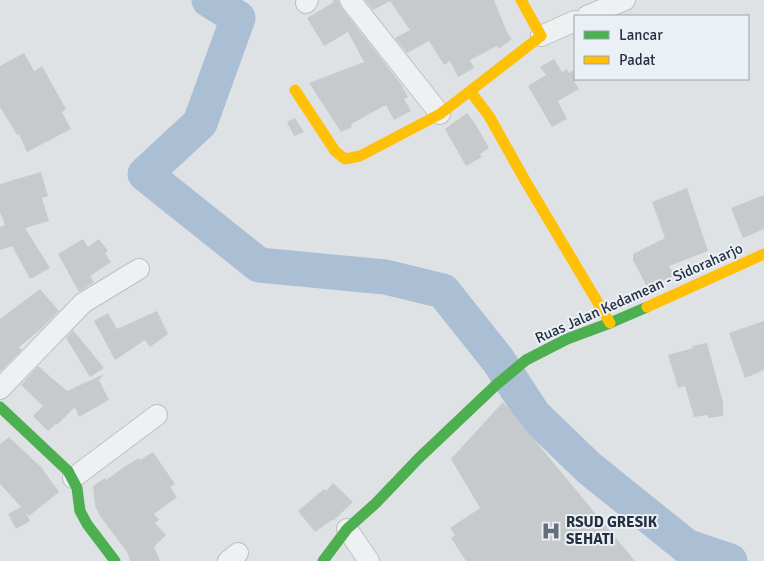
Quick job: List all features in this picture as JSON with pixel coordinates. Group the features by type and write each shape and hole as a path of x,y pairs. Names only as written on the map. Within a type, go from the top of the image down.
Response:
{"street":[{"path":"350,0 440,114"},
{"path":"522,0 541,36"},
{"path":"589,15 625,0"},
{"path":"295,90 335,151 345,159 360,156 440,114 541,36 574,21"},
{"path":"470,91 489,116 610,323"},
{"name":"Ruas Jalan Kedamean - Sidoraharjo","path":"347,529 496,385 526,360 567,340 610,323 764,254"},
{"path":"0,389 83,303 139,269"},
{"path":"0,407 68,471 77,488 80,511 87,524 115,561"},
{"path":"73,478 157,414"},
{"path":"323,561 347,529 369,561"}],"building":[{"path":"332,0 338,0 341,7 401,84 408,97 404,99 411,111 394,120 386,105 351,124 352,127 341,132 309,83 364,62 348,32 324,46 307,18 334,2"},
{"path":"365,0 494,0 507,32 512,39 499,49 497,46 470,60 474,68 458,77 450,61 444,65 429,41 407,53 395,38 410,30 390,1 373,10"},
{"path":"24,53 34,71 42,66 66,109 62,112 71,129 27,152 19,134 17,135 0,107 0,66"},
{"path":"554,59 562,72 567,69 569,73 574,70 574,80 579,89 558,101 567,119 552,127 528,86 546,75 540,67"},
{"path":"467,113 489,148 480,154 482,157 466,166 445,129"},
{"path":"295,118 304,132 294,136 287,122"},
{"path":"41,172 48,196 42,198 49,221 25,228 50,268 30,279 12,246 0,250 0,227 5,225 0,212 0,184"},
{"path":"687,188 708,251 669,266 675,276 648,289 633,260 633,254 665,238 652,202"},
{"path":"764,195 764,229 743,238 731,208"},
{"path":"83,239 88,247 99,239 108,251 105,253 111,262 90,276 94,282 79,292 58,254"},
{"path":"40,289 59,311 19,347 22,350 0,372 0,319"},
{"path":"157,311 168,334 150,347 145,340 115,360 94,321 108,313 117,329"},
{"path":"764,321 764,370 745,378 729,333"},
{"path":"73,330 104,368 90,377 66,338"},
{"path":"707,343 723,402 723,416 708,418 708,415 694,417 685,386 678,388 668,355 693,348 692,346"},
{"path":"38,366 67,391 104,374 99,380 109,400 79,417 75,407 48,431 33,416 43,406 21,385"},
{"name":"RSUD GRESIK SEHATI","path":"503,402 635,561 466,561 451,538 455,535 450,528 480,508 451,459"},
{"path":"9,437 44,470 59,492 29,516 25,511 30,521 16,529 8,514 21,507 0,484 0,444"},
{"path":"153,452 175,484 170,487 177,497 154,514 159,520 155,523 166,535 154,547 160,561 130,561 127,552 100,516 95,506 93,486 105,478 106,480 139,458 140,460"},
{"path":"333,483 353,502 333,521 315,532 298,511 324,489 326,491"}],"waterway":[{"path":"209,0 238,18 200,123 145,174 259,265 385,277 443,291 498,360 534,415 589,468 686,546 730,561"}],"traffic: fast":[{"path":"323,561 347,529 496,385 526,360 567,339 647,307"},
{"path":"0,407 68,471 77,488 80,511 87,524 115,561"}],"traffic: slow":[{"path":"521,0 541,36 470,91 489,116 610,323"},
{"path":"295,90 335,151 345,159 360,156 440,114 470,91"},
{"path":"647,307 764,254"}],"place":[{"name":"RSUD GRESIK SEHATI","path":"551,531"}]}
